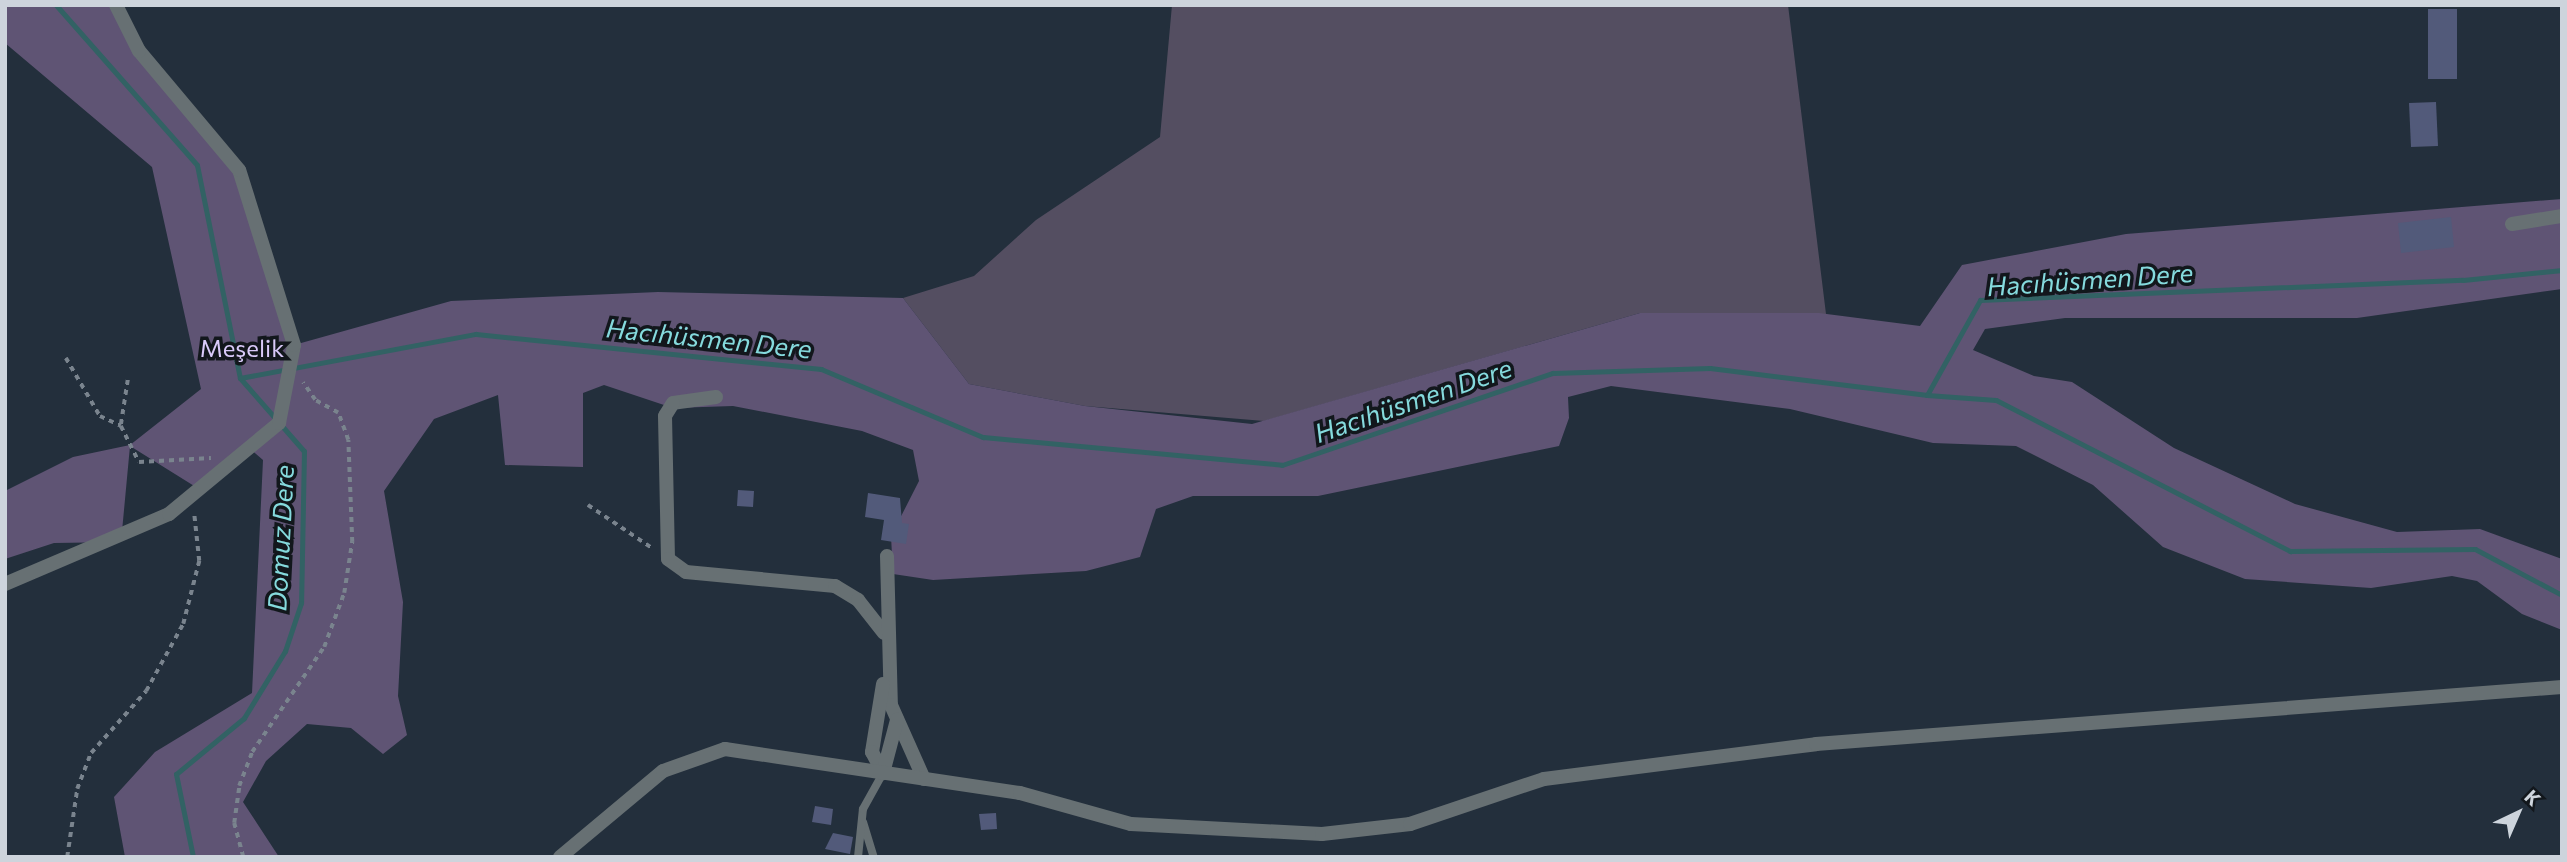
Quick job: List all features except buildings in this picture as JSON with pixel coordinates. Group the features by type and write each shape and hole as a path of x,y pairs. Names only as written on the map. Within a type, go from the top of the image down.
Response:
{"street":[{"path":"5,584 169,514 279,423 294,345 239,170 139,51 116,5"},
{"path":"2512,224 2562,216"},
{"path":"716,397 673,403 664,416 668,559 686,572 835,586 858,600 884,632"},
{"path":"887,556 884,632 886,667 897,720 924,779"},
{"path":"883,773 872,752 886,667"},
{"path":"560,857 663,771 725,750 1020,793 1131,824 1322,834 1410,824 1544,779 1816,744 2562,687"},
{"path":"883,773 897,720"}],"lane":[{"path":"858,857 862,819 883,773"},
{"path":"862,819 874,857"}],"path":[{"path":"66,358 100,416 121,426"},
{"path":"243,857 234,823 239,786 252,752 324,647 344,593 352,542 348,440 338,413 315,400 290,365"},
{"path":"128,380 121,426 139,462 237,457"},
{"path":"67,857 77,789 91,752 146,691 183,624 199,561 199,489"},
{"path":"589,505 668,559"}],"shaded area":[{"path":"1172,5 1788,5 1826,314 1640,313 1264,421 1085,406 969,384 903,298 974,276 1036,220 1160,137"}],"green space":[{"name":"Meşelik","path":"5,5 116,5 140,51 239,170 294,345 451,301 658,292 903,298 969,384 1085,406 1252,424 1640,313 1819,313 1920,326 1962,265 2126,234 2562,199 2562,289 2357,318 2065,318 1985,329 1973,350 2034,376 2072,382 2174,448 2295,504 2397,532 2480,529 2562,559 2562,630 2522,614 2477,581 2452,576 2371,588 2245,579 2163,547 2093,485 2016,446 1933,443 1790,409 1611,386 1568,397 1569,418 1559,446 1318,496 1193,496 1156,509 1140,557 1086,571 933,580 893,574 891,536 919,481 913,450 862,431 733,406 673,408 604,385 583,393 583,467 505,465 498,395 434,419 384,491 403,602 398,696 407,735 383,754 351,728 307,724 266,761 243,802 279,857 125,857 114,797 155,752 252,693 263,460 249,448 199,489 130,446 121,542 54,543 5,559 5,491 73,457 130,445 201,389 152,167 5,43"}],"waterway":[{"name":"Domuz Dere","path":"56,5 197,165 240,378 304,451 301,603 285,651 244,718 176,774 193,857"},
{"name":"Hacıhüsmen Dere","path":"240,378 476,334 821,369 983,437 1282,465 1553,373 1710,368 1927,395 1980,300 2463,280 2562,270"},
{"path":"1927,395 1996,400 2290,551 2475,549 2562,595"}]}
